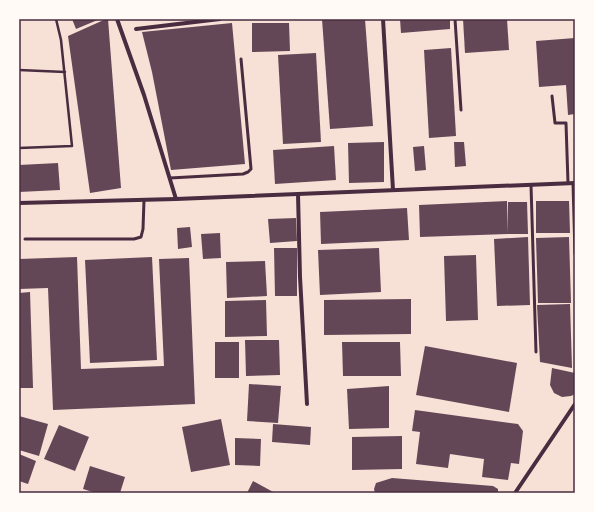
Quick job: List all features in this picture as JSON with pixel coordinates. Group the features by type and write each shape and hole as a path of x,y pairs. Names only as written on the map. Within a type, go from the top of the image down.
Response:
{"street":[{"path":"117,19 144,95 176,199"},
{"path":"136,29 220,19"},
{"path":"382,19 393,190"},
{"path":"19,203 176,199 574,183"},
{"path":"298,194 306,404"},
{"path":"515,493 575,405"}],"lane":[{"path":"455,19 461,110"},
{"path":"170,178 243,174 251,169 242,58"},
{"path":"552,96 555,123 566,123 568,183"},
{"path":"574,183 575,254"},
{"path":"531,185 536,352"},
{"path":"25,239 134,239 141,237 143,229 144,200"}],"path":[{"path":"19,148 72,146 61,40 56,19"},
{"path":"19,70 65,72"}],"building":[{"path":"72,19 100,19 76,29"},
{"path":"108,19 121,188 90,193 68,36"},
{"path":"322,19 365,19 373,126 330,129"},
{"path":"400,19 450,19 450,29 401,33"},
{"path":"463,19 507,19 509,50 465,53"},
{"path":"232,23 245,164 171,170 152,72 142,32"},
{"path":"252,23 289,23 290,51 252,52"},
{"path":"575,38 575,114 568,115 566,85 539,87 536,41"},
{"path":"451,48 456,136 429,138 424,50"},
{"path":"316,53 321,142 283,144 278,55"},
{"path":"384,142 384,182 349,183 348,143"},
{"path":"454,142 464,142 466,166 455,167"},
{"path":"334,146 336,180 275,184 273,150"},
{"path":"424,146 426,170 415,171 413,147"},
{"path":"58,163 60,190 19,192 19,165"},
{"path":"507,201 508,234 420,237 419,205"},
{"path":"536,201 569,201 570,233 536,233"},
{"path":"508,202 527,202 528,234 508,234"},
{"path":"407,208 409,240 321,244 320,212"},
{"path":"296,218 297,241 270,243 268,219"},
{"path":"190,227 192,247 178,249 177,228"},
{"path":"220,233 221,258 203,259 201,234"},
{"path":"528,237 530,305 497,306 494,239"},
{"path":"569,237 571,303 538,303 536,238"},
{"path":"274,248 297,248 297,296 275,296"},
{"path":"379,248 381,292 320,295 318,250"},
{"path":"476,255 478,320 446,321 444,256"},
{"path":"77,257 81,369 164,366 159,259 189,258 195,404 53,410 48,288 19,289 19,259"},
{"path":"152,257 157,360 90,363 85,260"},
{"path":"265,261 267,296 227,298 226,262"},
{"path":"30,292 33,388 19,388 19,293"},
{"path":"411,299 411,334 324,335 324,300"},
{"path":"266,300 267,336 225,337 225,301"},
{"path":"570,304 572,368 540,362 537,305"},
{"path":"245,340 279,340 280,375 246,376"},
{"path":"215,342 239,342 239,378 215,378"},
{"path":"342,342 400,342 401,376 343,376"},
{"path":"425,346 517,363 509,412 416,395"},
{"path":"552,368 575,373 575,394 562,397 554,393 550,385"},
{"path":"249,384 281,386 278,423 247,421"},
{"path":"389,386 389,428 349,429 347,389"},
{"path":"415,410 518,424 523,431 519,464 511,463 508,480 482,477 484,459 450,454 448,468 416,464 420,432 412,431"},
{"path":"19,416 48,424 39,456 19,450"},
{"path":"221,419 230,465 191,472 182,427"},
{"path":"273,424 311,427 310,445 272,442"},
{"path":"59,425 89,437 75,471 44,459"},
{"path":"402,436 402,469 352,470 352,437"},
{"path":"235,438 261,439 260,466 235,465"},
{"path":"19,454 36,461 28,484 19,481"},
{"path":"90,466 125,477 120,493 96,493 83,489"},
{"path":"392,478 493,486 498,489 498,493 375,493 374,489 376,483"},
{"path":"253,481 275,493 247,493"}]}
